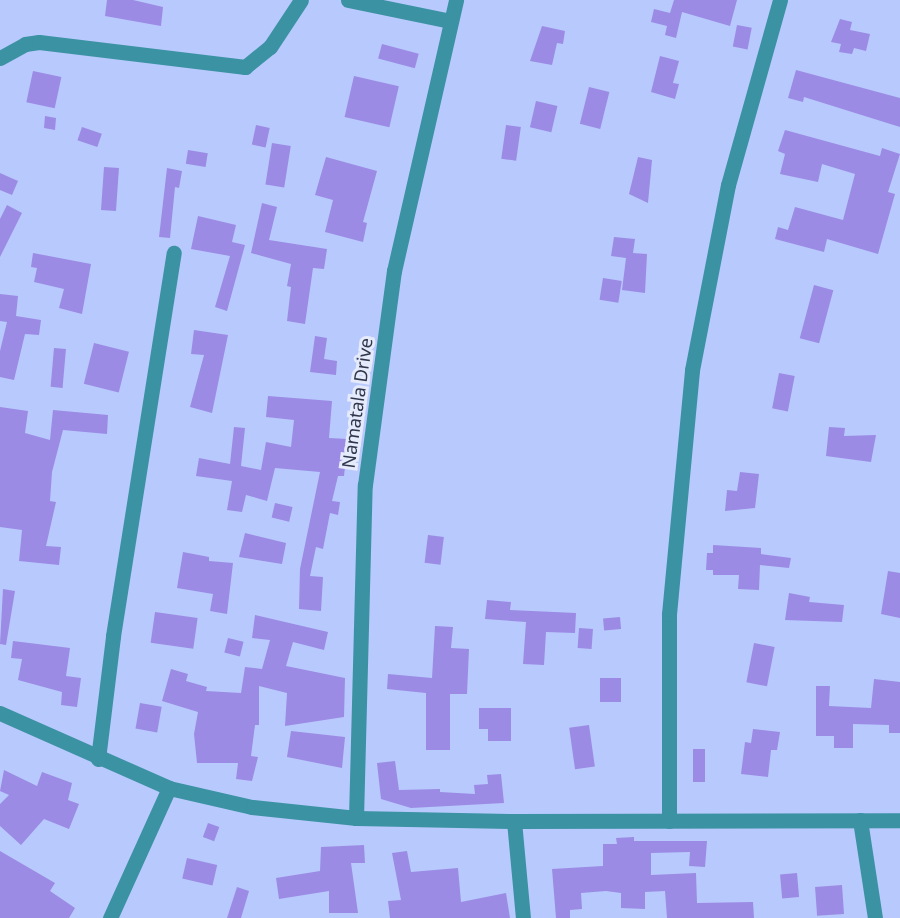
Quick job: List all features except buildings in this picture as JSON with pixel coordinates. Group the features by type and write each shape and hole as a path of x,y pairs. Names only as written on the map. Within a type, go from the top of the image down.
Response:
{"street":[{"path":"0,58 25,44 39,42 245,67 270,47 301,0"},
{"path":"348,0 450,21"},
{"name":"Namatala Drive","path":"356,818 365,485 394,271 456,0"},
{"path":"669,821 669,614 692,370 728,185 780,0"},
{"path":"99,759 113,636 174,252"},
{"path":"0,713 99,759 169,788 252,807 356,818 514,822 900,820"},
{"path":"110,918 169,788"},
{"path":"860,820 875,918"},
{"path":"514,822 524,918"}]}
